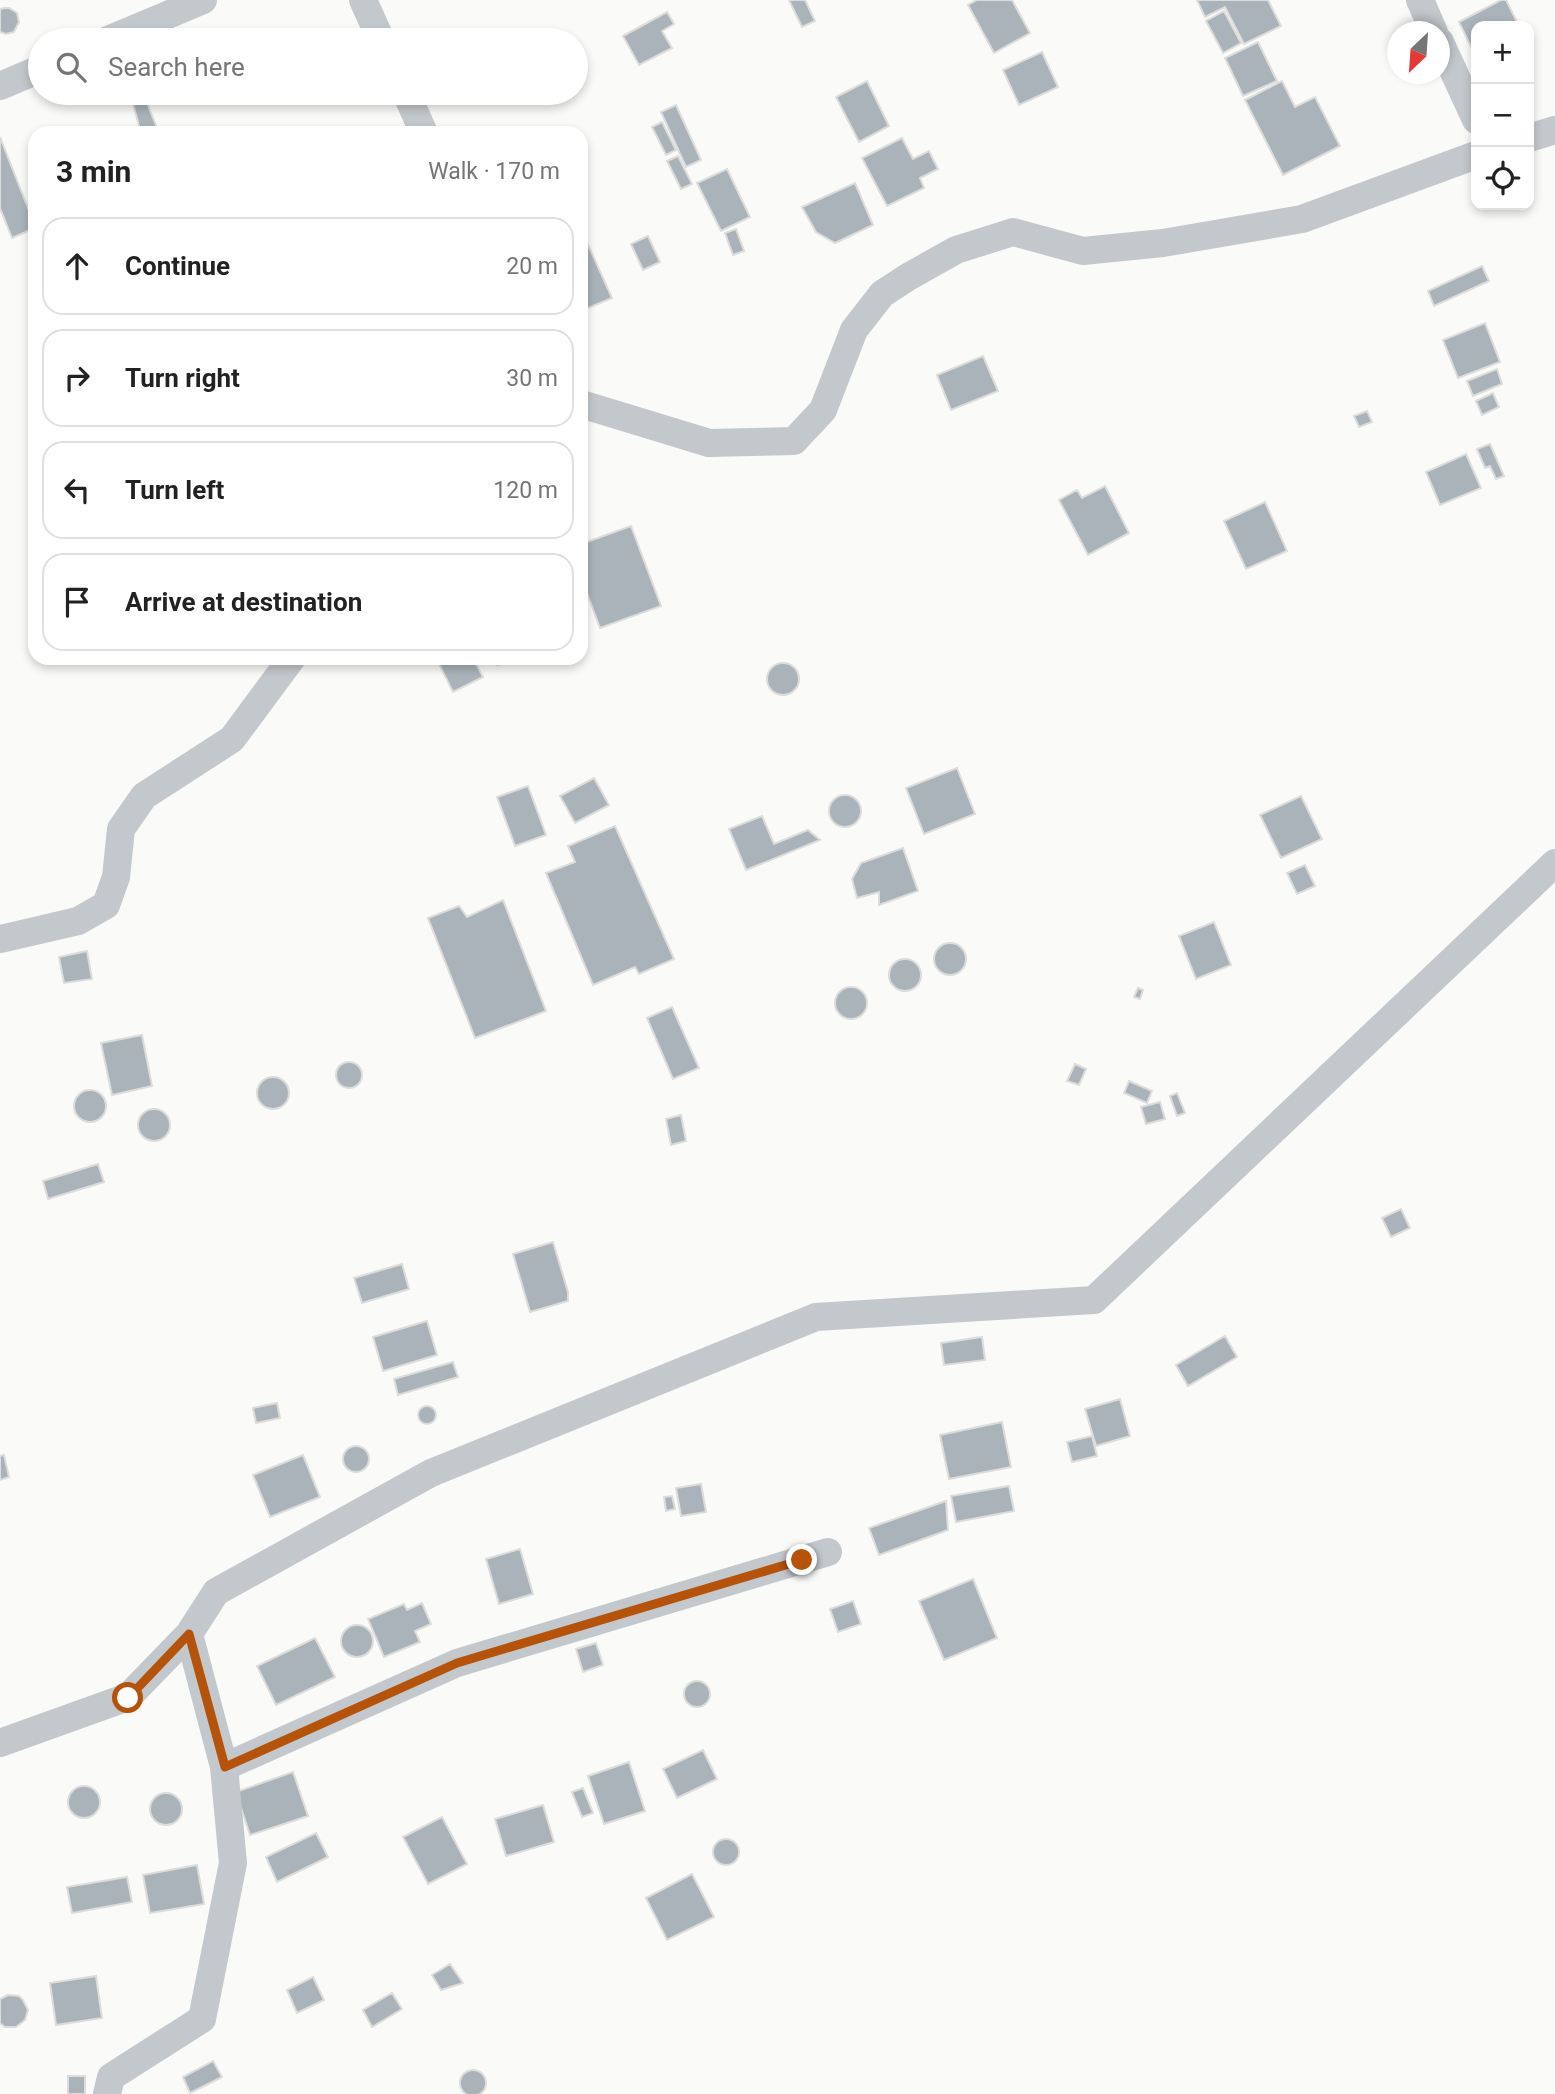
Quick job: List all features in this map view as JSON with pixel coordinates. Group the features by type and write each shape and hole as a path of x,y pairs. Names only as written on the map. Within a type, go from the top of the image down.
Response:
{"street":[{"path":"136,28 203,0"},
{"path":"363,0 376,28"},
{"path":"1420,0 1429,21"},
{"path":"1450,64 1471,109"},
{"path":"0,86 28,74"},
{"path":"411,105 421,126"},
{"path":"1534,136 1555,130"},
{"path":"588,406 709,443 794,441 823,410 854,330 882,294 956,250 1013,232 1083,251 1163,243 1303,219 1471,157"},
{"path":"0,939 78,921 106,905 116,877 121,829 145,796 232,739 287,665"},
{"path":"0,1743 128,1698 189,1634 216,1592 431,1473 816,1317 1094,1300 1555,863"},
{"path":"225,1767 457,1663 828,1552"},
{"path":"107,2094 111,2077 202,2019 233,1863 225,1767 189,1634"}],"building":[{"path":"789,0 805,0 815,21 802,27"},
{"path":"977,0 1012,0 1030,33 994,53 968,5"},
{"path":"1197,0 1268,0 1281,26 1244,44 1225,7 1205,17"},
{"path":"1501,0 1506,0 1516,21 1471,21 1471,47 1459,22"},
{"path":"9,8 17,13 19,22 14,32 6,34 0,32 0,9"},
{"path":"1224,11 1241,43 1223,53 1206,21"},
{"path":"667,12 674,24 662,31 672,48 639,65 623,36"},
{"path":"1258,42 1277,81 1243,96 1225,58"},
{"path":"1042,52 1058,87 1019,105 1003,70"},
{"path":"867,81 889,126 859,142 836,97"},
{"path":"1282,81 1295,107 1315,97 1340,146 1283,175 1245,100"},
{"path":"133,105 148,105 156,126 139,126"},
{"path":"676,105 701,160 686,167 661,112"},
{"path":"662,122 676,150 666,155 652,127"},
{"path":"0,137 28,208 28,231 12,238 0,208"},
{"path":"902,138 913,159 929,151 938,169 920,178 924,188 887,206 862,158"},
{"path":"678,156 692,184 681,189 667,161"},
{"path":"727,169 750,217 721,231 697,183"},
{"path":"855,183 873,225 835,243 816,232 802,207"},
{"path":"736,229 744,251 733,255 725,233"},
{"path":"648,236 660,262 643,270 631,244"},
{"path":"588,245 612,298 588,308"},
{"path":"1482,266 1489,281 1434,306 1428,291"},
{"path":"1485,323 1500,362 1458,378 1443,340"},
{"path":"983,356 998,391 951,410 937,375"},
{"path":"1497,369 1502,384 1473,396 1467,381"},
{"path":"1493,393 1499,407 1482,415 1476,401"},
{"path":"1367,411 1372,422 1359,427 1354,416"},
{"path":"1490,444 1504,476 1496,479 1490,466 1485,468 1477,449"},
{"path":"1466,454 1481,488 1440,505 1426,472"},
{"path":"1105,486 1129,533 1088,555 1059,500 1077,490 1082,498"},
{"path":"1265,502 1287,551 1246,569 1224,521"},
{"path":"631,526 661,606 600,628 588,596 588,541"},
{"path":"783,663 794,668 799,679 794,690 783,695 772,690 767,679 772,668"},
{"path":"440,665 477,665 483,677 453,692"},
{"path":"957,768 975,814 924,834 906,788"},
{"path":"594,778 609,805 575,823 560,796"},
{"path":"528,786 546,835 515,846 497,797"},
{"path":"845,795 857,799 861,811 857,823 845,827 833,823 829,811 833,799"},
{"path":"1301,796 1322,839 1281,858 1260,815"},
{"path":"762,816 774,844 808,830 820,840 746,870 729,829"},
{"path":"615,826 674,959 639,974 635,967 593,985 546,873 575,862 568,846"},
{"path":"903,848 918,891 879,905 879,892 857,898 852,879 861,863"},
{"path":"1305,865 1315,886 1297,894 1287,873"},
{"path":"503,900 546,1011 475,1038 428,918 459,906 467,917"},
{"path":"1214,922 1231,965 1196,979 1179,936"},
{"path":"950,943 962,947 966,959 962,971 950,975 938,971 934,959 938,947"},
{"path":"87,951 92,979 64,983 59,957"},
{"path":"905,959 917,963 921,975 917,987 905,991 893,987 889,975 893,963"},
{"path":"851,987 863,991 867,1003 863,1015 851,1019 839,1015 835,1003 839,991"},
{"path":"1138,988 1143,990 1140,999 1134,997"},
{"path":"672,1007 699,1068 673,1079 647,1018"},
{"path":"142,1035 152,1086 112,1095 101,1043"},
{"path":"349,1062 358,1066 362,1075 358,1084 349,1088 340,1084 336,1075 340,1066"},
{"path":"1075,1064 1086,1069 1079,1085 1067,1081"},
{"path":"273,1077 285,1081 289,1093 285,1105 273,1109 261,1105 257,1093 261,1081"},
{"path":"1129,1081 1152,1091 1147,1103 1124,1093"},
{"path":"90,1090 102,1094 106,1106 102,1118 90,1122 78,1118 74,1106 78,1094"},
{"path":"1177,1093 1185,1113 1177,1116 1170,1096"},
{"path":"1160,1102 1165,1119 1146,1124 1141,1107"},
{"path":"154,1109 166,1113 170,1125 166,1137 154,1141 142,1137 138,1125 142,1113"},
{"path":"681,1115 686,1141 671,1145 666,1119"},
{"path":"98,1164 104,1182 48,1199 43,1181"},
{"path":"1401,1209 1410,1228 1391,1237 1382,1218"},
{"path":"553,1242 568,1292 568,1301 530,1312 513,1254"},
{"path":"402,1264 409,1289 362,1303 354,1278"},
{"path":"427,1321 437,1355 383,1371 373,1337"},
{"path":"1225,1336 1237,1357 1188,1386 1176,1365"},
{"path":"982,1337 985,1360 944,1365 941,1343"},
{"path":"453,1362 458,1377 398,1395 394,1379"},
{"path":"1120,1399 1130,1436 1096,1446 1085,1409"},
{"path":"277,1403 280,1418 256,1423 253,1408"},
{"path":"423,1406 431,1406 436,1415 434,1422 423,1424 418,1419 418,1411"},
{"path":"1002,1422 1011,1467 949,1479 940,1435"},
{"path":"1092,1436 1097,1456 1072,1462 1067,1442"},
{"path":"356,1446 365,1450 369,1459 365,1468 356,1472 347,1468 343,1459 347,1450"},
{"path":"4,1455 9,1477 0,1480 0,1456"},
{"path":"303,1455 320,1497 270,1517 253,1475"},
{"path":"701,1484 706,1512 681,1516 676,1488"},
{"path":"1009,1486 1014,1511 956,1522 951,1496"},
{"path":"672,1496 675,1509 666,1511 664,1497"},
{"path":"946,1501 948,1530 879,1555 869,1528"},
{"path":"520,1549 533,1594 499,1604 486,1559"},
{"path":"973,1579 997,1638 944,1660 919,1601"},
{"path":"853,1601 861,1624 838,1632 830,1609"},
{"path":"422,1603 431,1624 415,1631 420,1642 384,1657 368,1619 404,1604 407,1610"},
{"path":"357,1625 369,1629 373,1641 369,1653 357,1657 345,1653 341,1641 345,1629"},
{"path":"315,1638 335,1677 276,1705 257,1666"},
{"path":"596,1643 603,1665 583,1672 576,1649"},
{"path":"697,1681 706,1685 710,1694 706,1703 697,1707 688,1703 684,1694 688,1685"},
{"path":"703,1750 717,1779 677,1798 663,1769"},
{"path":"629,1762 645,1811 604,1824 588,1776"},
{"path":"293,1772 308,1816 250,1835 236,1792"},
{"path":"84,1786 96,1790 100,1802 96,1814 84,1818 72,1814 68,1802 72,1790"},
{"path":"583,1788 593,1813 582,1817 572,1792"},
{"path":"166,1793 178,1797 182,1809 178,1821 166,1825 154,1821 150,1809 154,1797"},
{"path":"543,1805 554,1842 506,1856 495,1819"},
{"path":"442,1817 467,1864 428,1884 403,1837"},
{"path":"316,1833 328,1857 277,1882 266,1857"},
{"path":"726,1839 735,1843 739,1852 735,1861 726,1865 717,1861 713,1852 717,1843"},
{"path":"197,1865 204,1904 150,1913 143,1875"},
{"path":"692,1874 714,1917 667,1940 646,1898"},
{"path":"127,1877 132,1902 72,1913 67,1887"},
{"path":"450,1964 463,1983 441,1990 432,1975"},
{"path":"96,1976 102,2018 56,2025 50,1983"},
{"path":"313,1977 324,2000 297,2013 287,1990"},
{"path":"392,1993 402,2009 372,2027 363,2010"},
{"path":"8,1995 19,1996 28,2010 25,2020 16,2027 5,2027 0,2023 0,1999"},
{"path":"213,2061 222,2077 190,2093 183,2077"},
{"path":"468,2071 478,2071 485,2078 485,2088 478,2095 468,2095 461,2088 461,2078"},
{"path":"68,2076 85,2076 85,2094 68,2094"}],"route":[{"path":"128,1698 189,1634 225,1767 457,1663 802,1560"}]}
